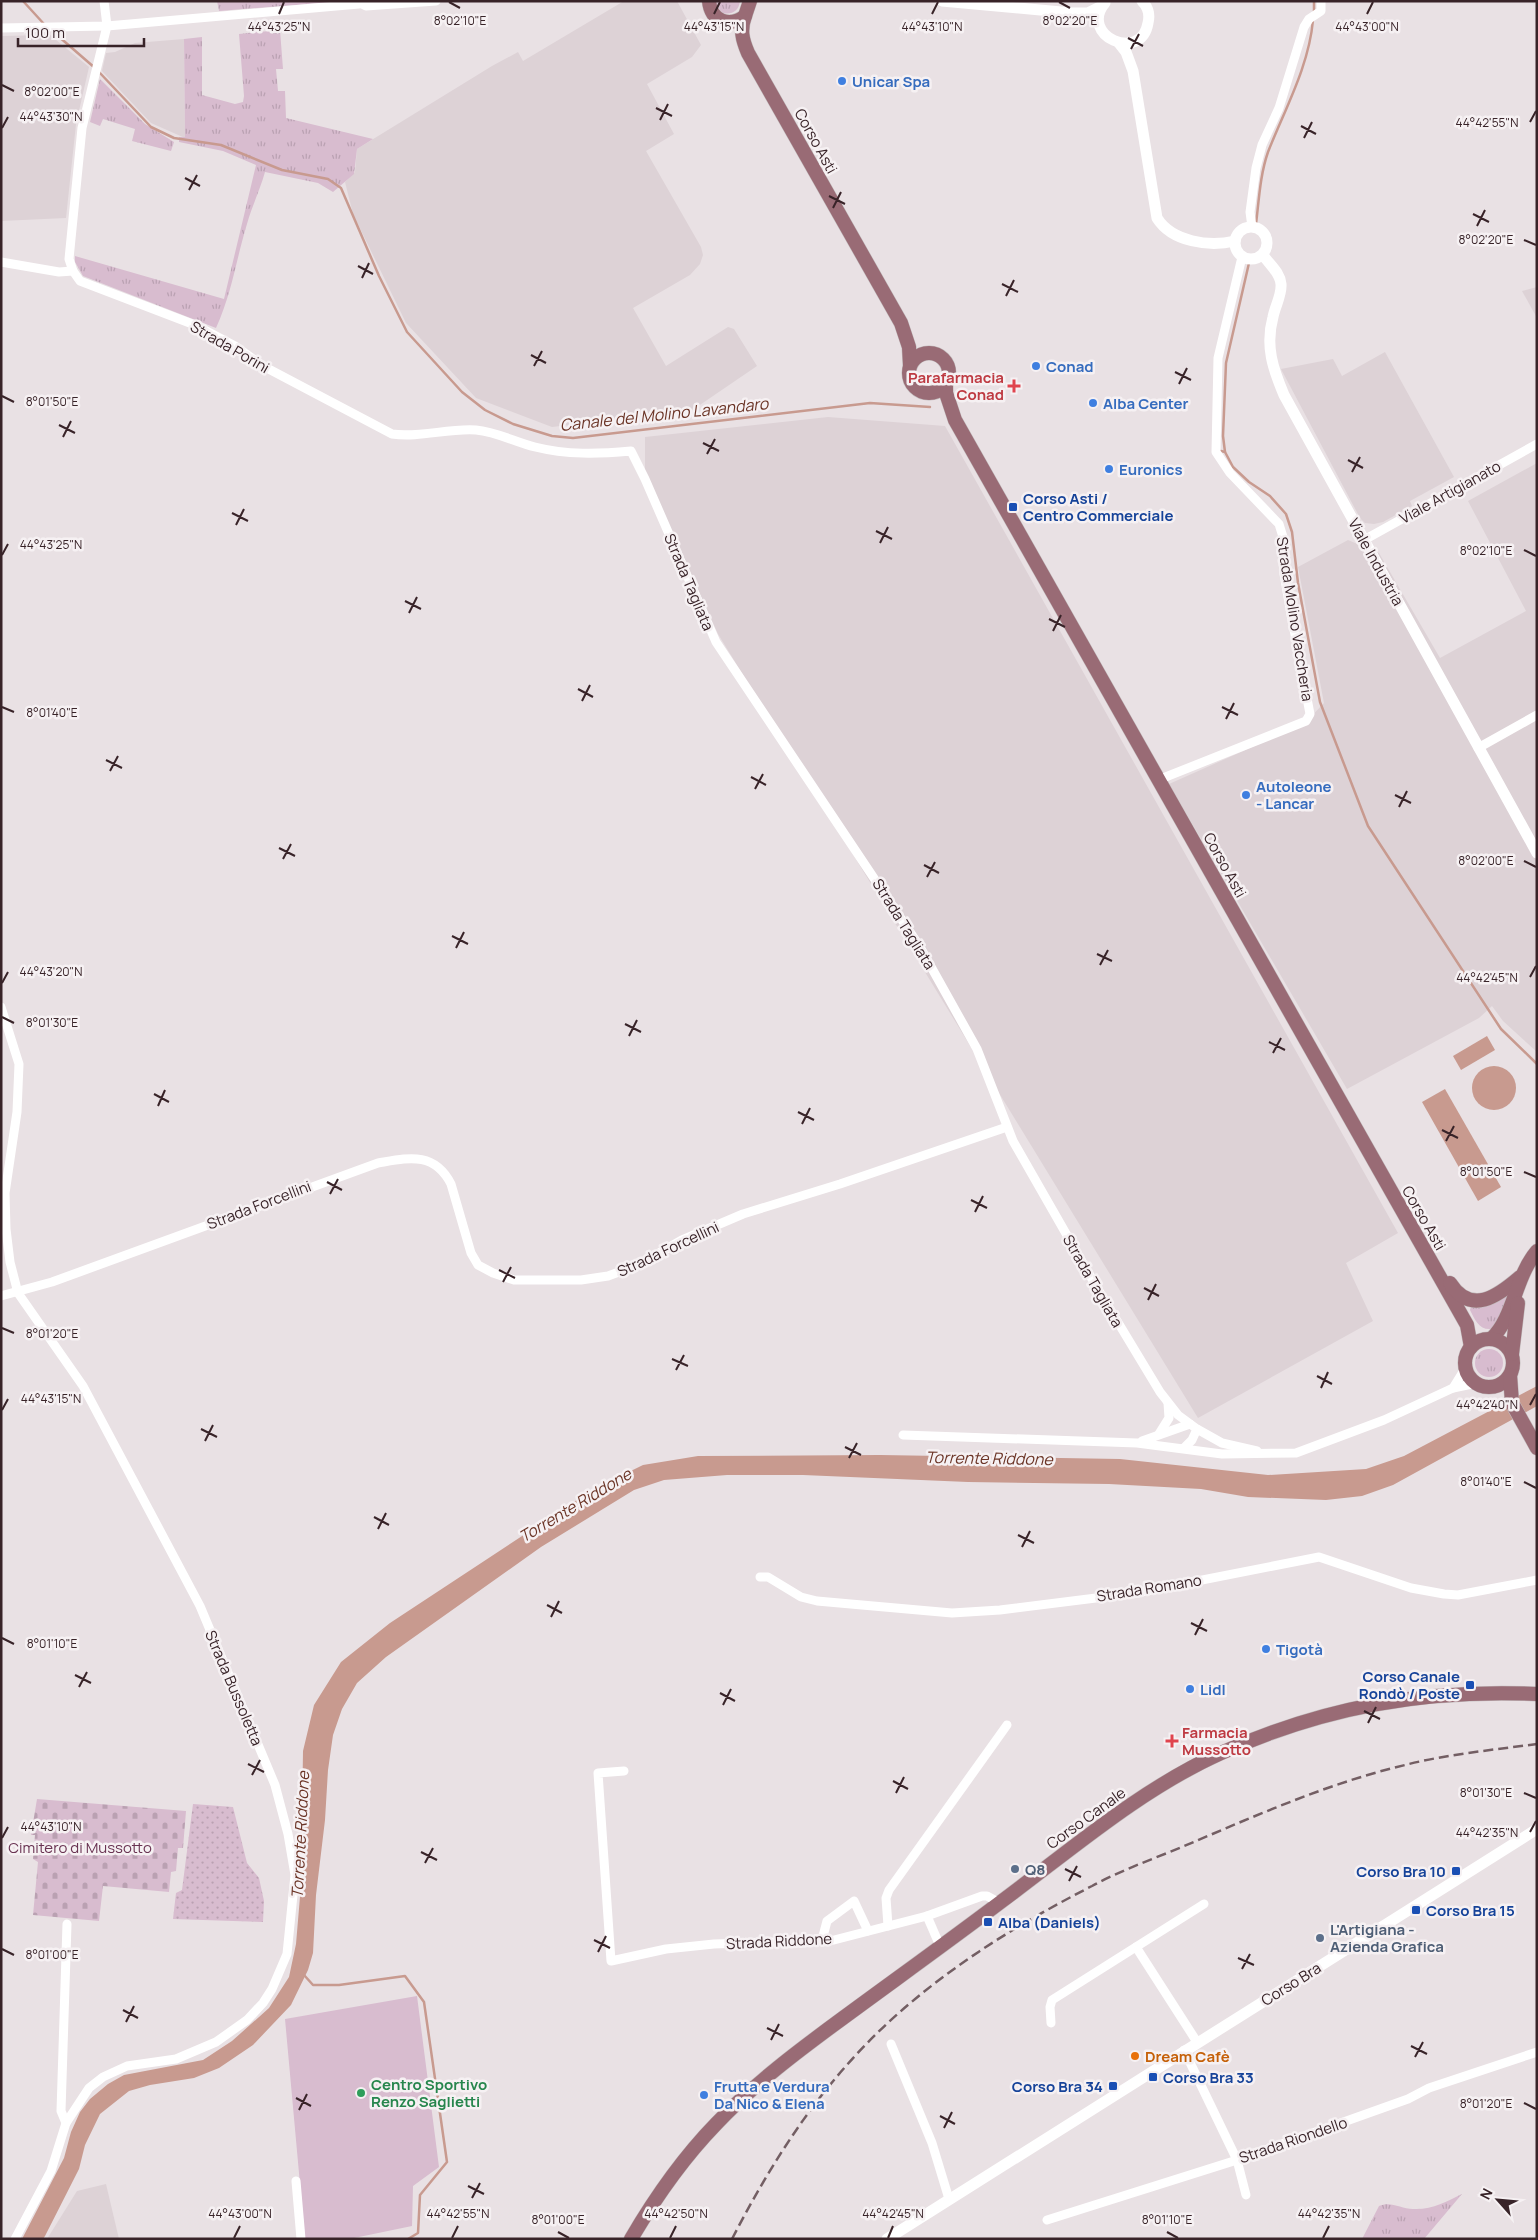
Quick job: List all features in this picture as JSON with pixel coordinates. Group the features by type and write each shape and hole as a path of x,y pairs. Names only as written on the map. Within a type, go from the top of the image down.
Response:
{"main road":[{"path":"711,8 732,22 749,7"},
{"name":"Corso Asti","path":"749,7 741,27 742,37 748,53 901,323 926,353"},
{"name":"Corso Asti","path":"711,8 748,53"},
{"name":"Corso Asti","path":"901,323 909,347 910,365"},
{"path":"926,353 936,354 944,360 949,370 946,383 942,388 930,393 922,392 912,384 909,378 910,365 916,357 926,353"},
{"name":"Corso Asti","path":"946,383 946,393 955,420 1467,1325"},
{"name":"Corso Asti","path":"930,393 955,420"},
{"path":"1365,1147 1383,1164 1446,1276 1462,1296 1477,1301 1488,1299 1502,1293 1520,1277"},
{"path":"1512,1404 1468,1374 1466,1367 1467,1353 1471,1347 1499,1331 1520,1277 1537,1251"},
{"path":"1512,1354 1518,1300 1537,1262"},
{"path":"1467,1325 1489,1338 1504,1343 1512,1354 1514,1361 1510,1375 1512,1404 1537,1448"},
{"path":"1467,1325 1471,1347"},
{"path":"1483,1385 1501,1384 1510,1375"},
{"name":"Corso Canale","path":"631,2239 676,2171 715,2124 754,2088 797,2052 1128,1808 1168,1781 1222,1752 1322,1716 1404,1698 1469,1692 1537,1694"}],"street":[{"path":"1,262 59,272 72,272 69,260 82,128 106,26 104,1"},
{"path":"1,28 106,26 358,3 366,6 436,1"},
{"path":"942,1 1072,13 1088,13 1104,3"},
{"path":"1119,43 1134,41 1145,32 1148,25 1148,11 1142,1"},
{"path":"1233,243 1239,232 1249,225 1256,168 1262,145 1279,108 1309,19 1319,13 1321,1"},
{"path":"1100,25 1104,3"},
{"path":"1072,13 1089,18 1100,25 1107,37 1119,43 1126,52 1132,72 1157,218 1168,232 1182,238 1233,243"},
{"path":"1132,72 1134,41"},
{"path":"1233,243 1243,260 1264,258 1268,246 1267,237 1260,230 1249,225"},
{"name":"Viale Industria","path":"1264,258 1276,272 1281,283 1280,295 1269,336 1270,355 1274,372 1294,416 1537,853"},
{"name":"Strada Molino Vaccheria","path":"1158,780 1306,721 1310,714 1289,606 1284,574 1283,537 1279,524 1230,473 1216,452 1218,358 1243,260"},
{"name":"Strada Porini","path":"72,272 80,281 187,321 221,338 263,366 392,434 414,436 473,430 489,431 552,451 590,454 631,451"},
{"name":"Viale Artigianato","path":"1364,540 1537,444"},
{"name":"Strada Tagliata","path":"631,451 716,642 920,947 977,1050 1013,1141 1096,1286 1168,1402 1193,1427 1222,1443 1257,1451"},
{"path":"1478,748 1537,715"},
{"path":"1,1007 19,1064 18,1112 5,1193 6,1229 10,1262 18,1293"},
{"name":"Strada Forcellini","path":"1,1296 18,1293 378,1163 419,1158 445,1173 471,1253 478,1265 493,1274 514,1280 581,1280 608,1276 638,1265 682,1240 743,1214 840,1184 1007,1127"},
{"name":"Strada Bussoletta","path":"15,2239 51,2171 66,2123 83,2095 103,2077 127,2066 176,2059 216,2042 240,2026 263,2003 272,1989 287,1954 295,1876 288,1834 275,1785 200,1606 84,1386 18,1293"},
{"path":"1453,1388 1466,1367"},
{"name":"Strada Tagliata","path":"903,1435 1136,1443 1222,1454 1257,1451 1296,1452 1384,1420 1453,1388 1483,1385"},
{"path":"1157,1436 1169,1418 1168,1402"},
{"path":"1184,1448 1192,1440 1193,1427"},
{"name":"Strada Tagliata","path":"1136,1443 1193,1427"},
{"name":"Strada Romano","path":"760,1577 768,1577 801,1597 817,1601 952,1613 1000,1610 1136,1592 1320,1557 1411,1588 1444,1594 1458,1595 1537,1580"},
{"path":"888,1926 886,1898 889,1890 1007,1725"},
{"name":"Strada Riddone","path":"624,1771 598,1773 611,1961 666,1949 714,1944 834,1940 927,1916 982,1896 987,1896 1000,1903"},
{"name":"Corso Bra","path":"887,2239 1537,1829"},
{"path":"822,1940 827,1921 854,1901 868,1931"},
{"path":"1051,2023 1050,2007 1052,2000 1204,1904"},
{"path":"927,1916 940,1946"},
{"name":"Strada Bussoletta","path":"66,2123 61,2111 67,1924"},
{"path":"1136,1947 1197,2042"},
{"path":"891,2044 932,2143 949,2199"},
{"path":"1184,2050 1237,2160 1246,2195"},
{"name":"Strada Riondello","path":"1047,2220 1237,2160 1408,2100 1429,2088 1537,2052"},
{"path":"296,2181 301,2239"}],"shaded area":[{"path":"624,1 677,1 701,45 692,57 647,84 674,134 646,151 701,247 703,255 700,264 690,275 633,308 666,366 728,327 734,329 757,366 691,411 552,427 476,398 406,323 353,214 345,182 355,172 357,149 492,66 518,52 523,61"},
{"path":"50,35 89,67 76,124 66,218 1,221 1,36"},
{"path":"184,39 185,138 151,123 102,71 106,53 115,52 135,43"},
{"path":"1537,287 1537,318 1522,291"},
{"path":"1385,352 1454,477 1410,501 1412,506 1383,522 1374,524 1365,523 1360,518 1281,369 1333,359 1342,376"},
{"path":"828,417 945,426 1398,1233 1346,1263 1373,1321 1198,1418 718,634 645,472 645,437"},
{"path":"1537,463 1537,1052 1503,1021 1492,1006 1479,1018 1347,1089 1169,784 1304,724 1324,703 1298,567 1348,540 1379,553 1440,658 1526,611 1468,501"},
{"path":"106,2184 119,2239 47,2239 77,2191"}],"green space":[{"path":"217,1 347,1 219,11"},
{"path":"715,1 740,2 735,11 727,14 721,12"},
{"path":"280,30 283,69 276,69 278,91 285,91 286,118 373,139 357,149 354,174 333,192 318,183 265,172 247,224 226,302 216,328 83,276 75,262 75,256 224,299 256,165 223,151 179,142 179,137 185,137 184,39 202,37 202,95 235,104 243,102 244,96 239,34"},
{"path":"100,79 145,124 174,142 171,151 132,141 135,129 103,119 100,126 90,122"},
{"path":"1509,1291 1504,1313 1491,1329 1480,1326 1470,1310 1472,1303"},
{"path":"1489,1349 1499,1353 1503,1363 1499,1373 1489,1377 1479,1373 1475,1363 1479,1353"},
{"name":"Cimitero di Mussotto","path":"37,1799 186,1811 183,1848 178,1848 176,1871 171,1872 169,1892 103,1886 99,1921 33,1915 38,1862 33,1859 35,1835 31,1835"},
{"path":"193,1804 233,1807 247,1863 259,1878 264,1901 263,1922 173,1919 176,1893 182,1890"},
{"name":"Centro Sportivo Renzo Saglietti","path":"417,1996 439,2167 413,2186 412,2226 354,2238 305,2239 285,2019"},
{"path":"1462,2194 1424,2239 1362,2239 1379,2206 1388,2204 1409,2209 1420,2209 1439,2205"}],"water":[{"path":"1487,1036 1495,1050 1461,1070 1453,1056"},
{"path":"1498,1066 1510,1072 1515,1079 1515,1097 1510,1104 1503,1109 1490,1110 1482,1107 1475,1100 1472,1084 1475,1076 1482,1069"},
{"path":"1445,1089 1501,1187 1478,1201 1422,1102"},
{"name":"Torrente Riddone","path":"1537,1386 1537,1406 1393,1485 1362,1496 1326,1500 1248,1497 1201,1489 1109,1484 968,1482 803,1475 727,1475 664,1480 634,1490 541,1547 386,1657 357,1683 342,1709 333,1735 316,1895 313,1953 308,1970 291,2005 253,2045 219,2068 194,2078 150,2085 129,2091 100,2114 85,2145 79,2169 45,2236 43,2239 22,2239 64,2158 71,2132 80,2112 90,2099 108,2084 124,2075 203,2060 232,2041 269,2008 289,1977 296,1944 301,1885 303,1751 314,1705 341,1662 390,1623 592,1490 643,1465 698,1456 880,1455 1120,1459 1268,1475 1366,1469 1404,1456"}],"waterway":[{"name":"Canale del Molino Lavandaro","path":"23,1 44,24"},
{"path":"1314,1 1314,12"},
{"path":"1256,224 1265,161 1307,54 1313,20"},
{"name":"Canale del Molino Lavandaro","path":"50,29 95,68"},
{"name":"Canale del Molino Lavandaro","path":"99,72 151,127 174,138 221,145 282,170 328,179 341,188 379,276 407,332 462,392 485,410 513,424 552,436 573,438 870,403 930,407"},
{"path":"1225,452 1223,436 1226,363 1249,263"},
{"name":"Canale del Molino Lavandaro","path":"1221,451 1225,452 1233,467 1249,482 1270,496 1286,514 1292,532 1298,583 1320,702 1368,826 1501,1029 1537,1064"},
{"path":"304,1975 313,1985 339,1985 405,1976 424,2002 447,2162 420,2195 418,2233 408,2239"}],"railway":[{"path":"732,2239 757,2193 798,2127 846,2066 900,2012 960,1964 992,1943 1058,1904 1117,1873 1325,1789 1421,1761 1537,1744"}],"place":[{"name":"Unicar Spa","path":"842,81"},
{"name":"Conad","path":"1036,366"},
{"name":"Parafarmacia Conad","path":"1014,386"},
{"name":"Alba Center","path":"1093,403"},
{"name":"Euronics","path":"1109,469"},
{"name":"Corso Asti / Centro Commerciale","path":"1013,507"},
{"name":"Autoleone - Lancar","path":"1246,795"},
{"name":"Tigotà","path":"1266,1649"},
{"name":"Corso Canale Rondò / Poste","path":"1470,1685"},
{"name":"Lidl","path":"1190,1689"},
{"name":"Farmacia Mussotto","path":"1172,1741"},
{"name":"Q8","path":"1015,1869"},
{"name":"Corso Bra 10","path":"1456,1871"},
{"name":"Corso Bra 15","path":"1416,1910"},
{"name":"Alba (Daniels)","path":"988,1922"},
{"name":"L'Artigiana - Azienda Grafica","path":"1320,1938"},
{"name":"Dream Cafè","path":"1135,2056"},
{"name":"Corso Bra 33","path":"1153,2077"},
{"name":"Corso Bra 34","path":"1113,2086"},
{"name":"Centro Sportivo Renzo Saglietti","path":"361,2093"},
{"name":"Frutta e Verdura Da Nico & Elena","path":"704,2095"}]}
